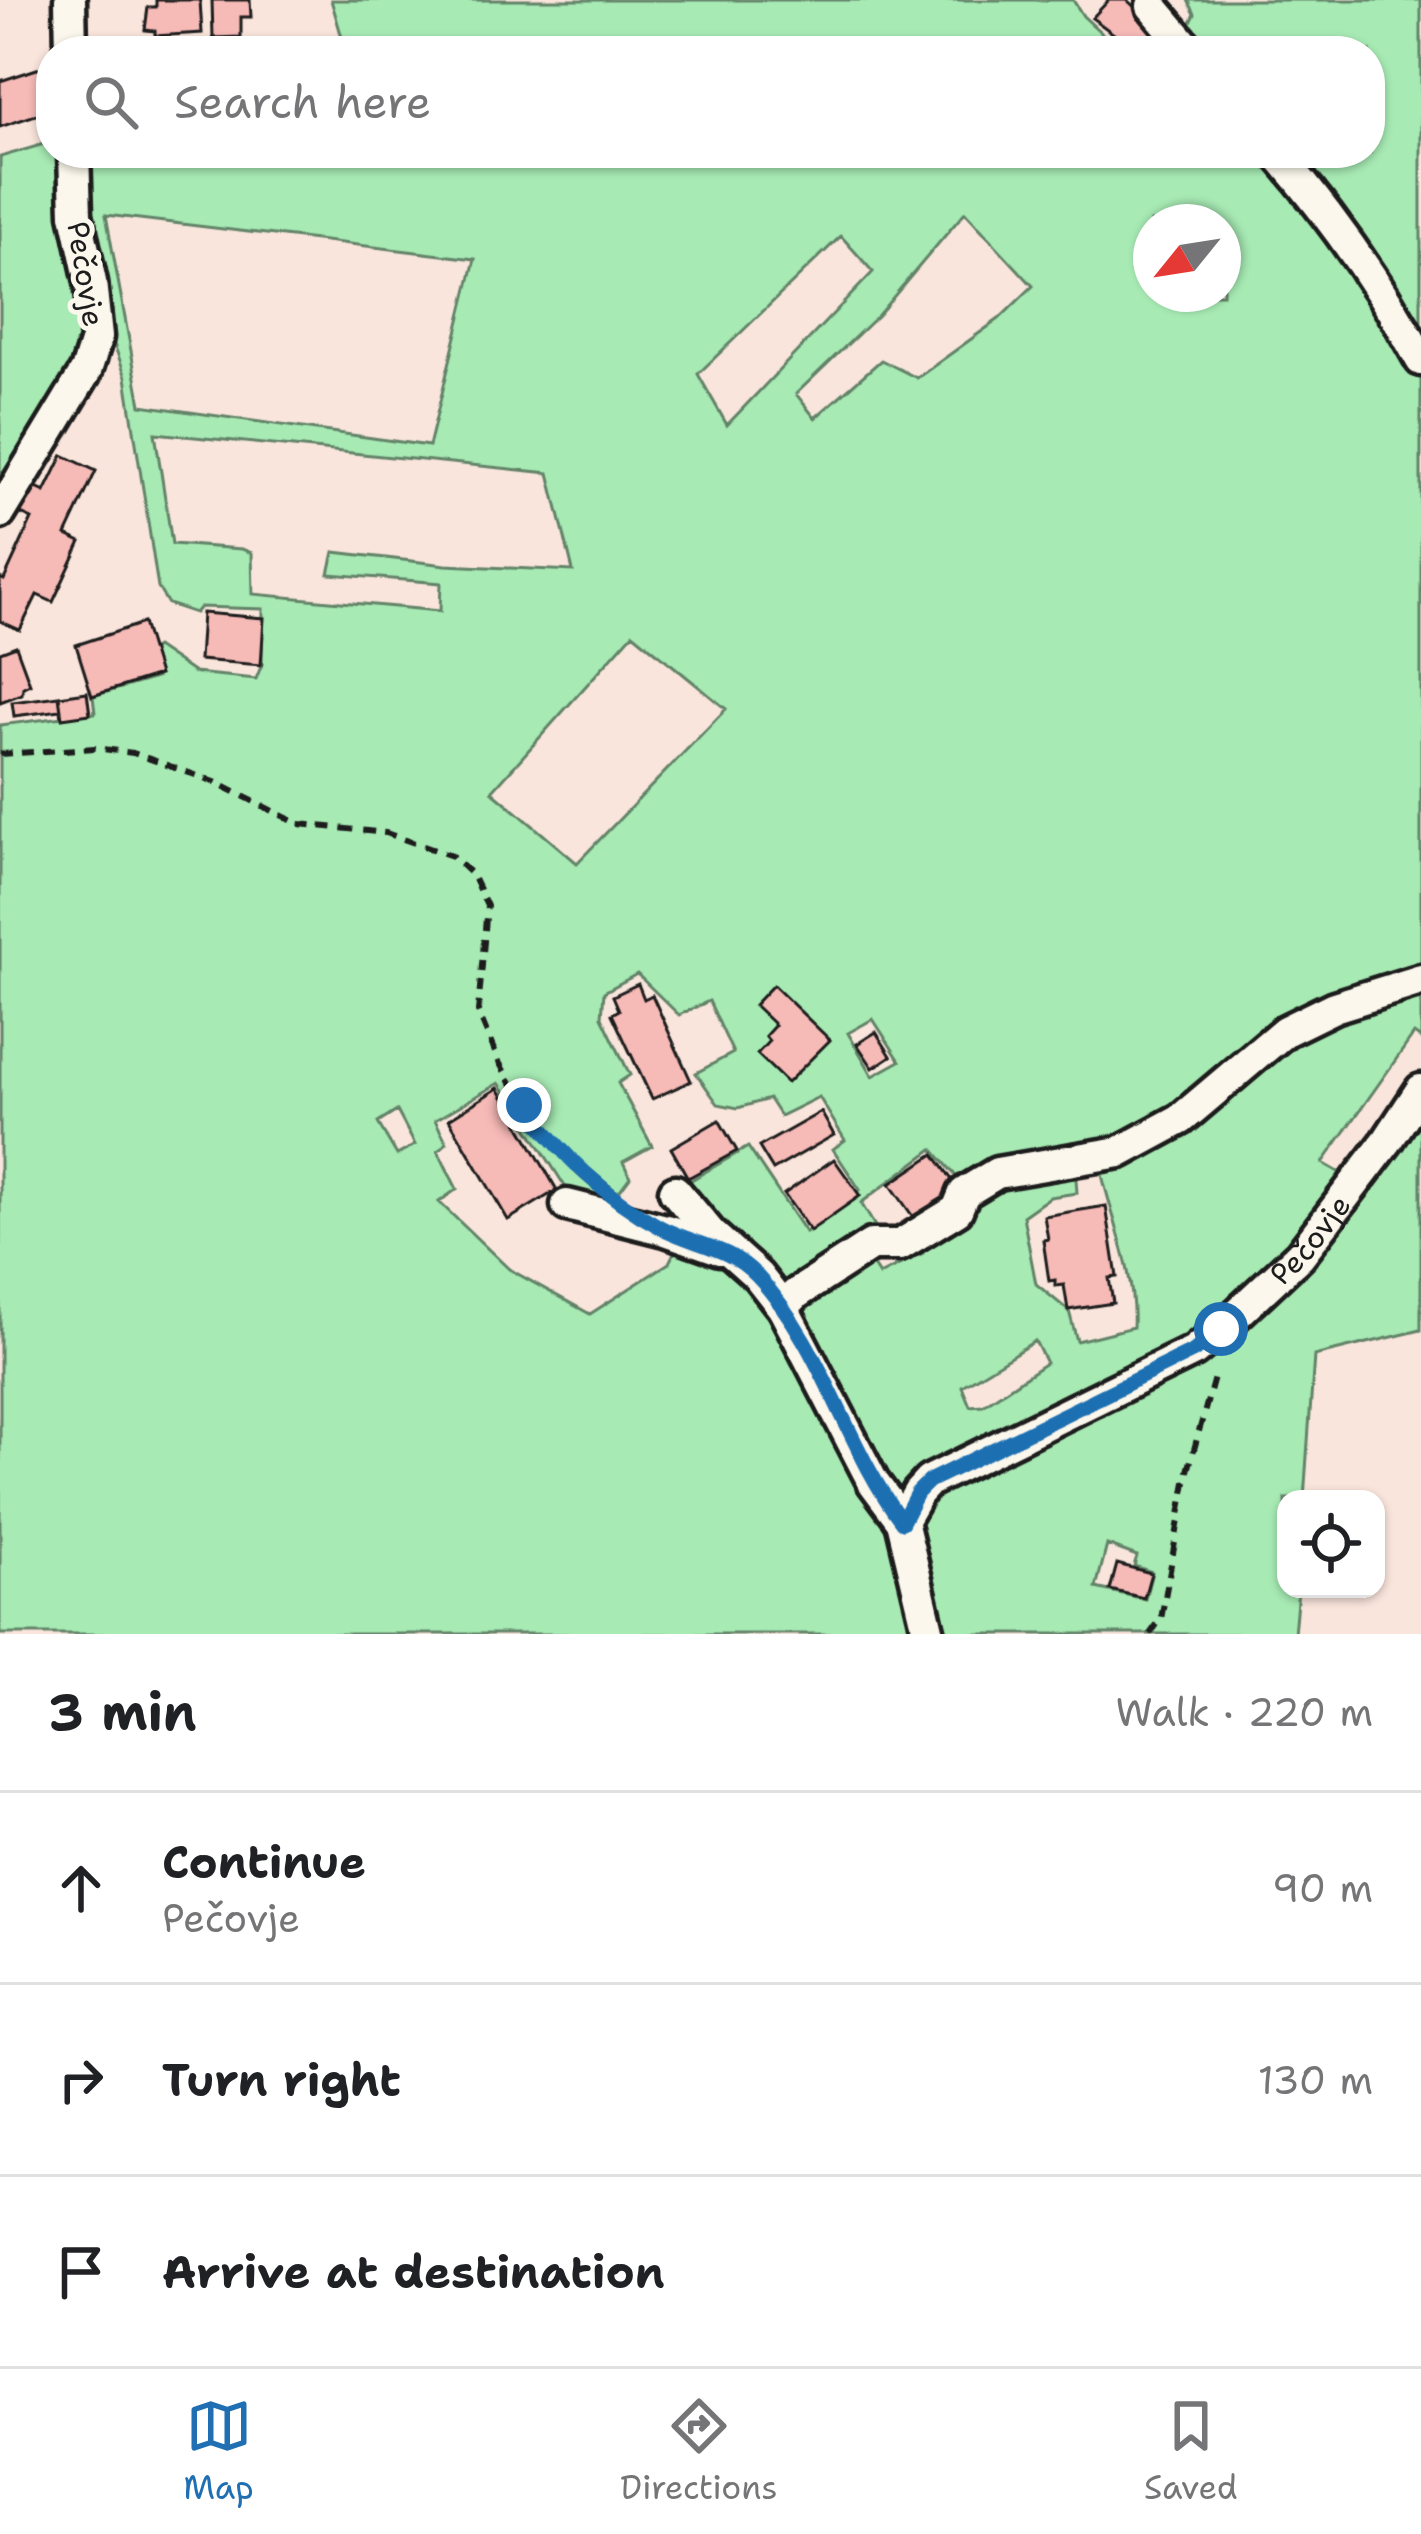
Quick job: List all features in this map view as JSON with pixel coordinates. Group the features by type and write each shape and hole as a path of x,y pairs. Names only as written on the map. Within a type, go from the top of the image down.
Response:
{"street":[{"path":"70,0 71,36"},
{"path":"1150,2 1178,36"},
{"name":"Pečovje","path":"0,512 86,371 98,337 76,214 74,168"},
{"path":"1290,168 1327,211 1397,315 1421,360"},
{"path":"783,1308 796,1294 871,1245 900,1245 957,1210 964,1193 997,1173 1120,1152 1181,1119 1285,1030 1334,1007 1421,980"},
{"name":"Pečovje","path":"902,1522 929,1481 1194,1351 1221,1329 1300,1255 1421,1090"},
{"path":"675,1191 783,1308 872,1482 902,1522 929,1634"},
{"path":"567,1205 666,1230 732,1253"}],"path":[{"path":"0,754 95,748 133,753 215,782 299,824 386,833 452,856 472,875 487,906 478,1012 499,1062 524,1105 563,1155 597,1186"},
{"path":"1150,1634 1161,1619 1221,1329"}],"green space":[{"path":"331,0 1073,0 1105,36 342,36"},
{"path":"1188,0 1421,0 1421,344 1299,168 1385,168 1385,36 1184,36 1195,14"},
{"path":"36,146 36,168 67,168 88,333 78,362 0,485 0,157"},
{"path":"83,168 1275,168 1368,288 1421,376 1421,971 1329,1002 1154,1127 960,1181 933,1149 861,1203 879,1233 785,1293 734,1242 686,1183 748,1147 805,1232 860,1190 833,1149 845,1140 819,1097 780,1116 769,1099 738,1108 718,1104 696,1073 733,1053 709,1001 679,1015 637,974 604,992 602,1017 630,1075 618,1083 652,1146 623,1162 630,1177 618,1193 578,1161 576,1173 616,1206 568,1191 499,1083 435,1120 447,1143 438,1151 457,1189 439,1202 509,1269 590,1314 669,1263 680,1240 723,1258 773,1306 891,1525 922,1634 0,1634 0,725 95,713 93,696 156,678 151,650 156,647 194,673 256,679 262,664 263,609 200,607 195,613 168,604 158,588 126,377 104,317","holes":["965,212 1033,286 999,319 917,378 881,360 815,418 796,394 879,314","106,215 475,259 429,446 141,405","841,236 873,272 727,425 698,374","155,433 549,473 573,571 446,565 334,552 329,574 441,583 440,611 253,594 252,553 172,544","633,633 726,709 577,863 492,791","873,1019 900,1061 873,1076 848,1033","397,1111 415,1145 397,1155 378,1123"]},
{"path":"1421,986 1421,1039 1414,1034 1323,1163 1349,1178 1261,1278 1200,1330 1127,1375 972,1449 898,1491 880,1483 804,1325 808,1300 815,1291 866,1255 879,1275 923,1253 923,1235 968,1196 1068,1169 1076,1179 1077,1193 1050,1197 1023,1216 1036,1284 1069,1311 1077,1341 1133,1327 1127,1266 1100,1166 1286,1038","holes":["1035,1341 1046,1363 983,1405 970,1406 962,1386"]},
{"path":"1421,1104 1421,1330 1314,1356 1305,1490 1277,1490 1277,1598 1297,1598 1294,1634 938,1634 913,1531 933,1487 1215,1348","holes":["1107,1545 1137,1556 1134,1566 1152,1572 1145,1599 1096,1588"]}],"building":[{"path":"156,0 200,0 202,33 155,36 155,31 145,30 148,7 156,7"},
{"path":"212,0 250,0 251,17 241,17 241,36 213,36"},
{"path":"1109,0 1127,0 1158,29 1151,36 1117,36 1092,18"},
{"path":"36,69 36,115 0,127 0,81"},
{"path":"63,455 96,471 66,535 81,542 53,602 37,595 20,630 0,621 0,578 4,580 32,519 19,513 32,486 45,492"},
{"path":"202,613 264,618 261,665 199,660"},
{"path":"143,623 159,675 92,696 76,645"},
{"path":"16,646 30,684 22,694 0,702 0,652"},
{"path":"87,692 90,714 62,718 59,696"},
{"path":"59,696 61,710 14,716 12,702"},
{"path":"638,984 644,999 652,995 691,1081 652,1099 612,1014 619,1010 613,996"},
{"path":"773,985 830,1040 787,1083 757,1054 775,1025 754,1005"},
{"path":"876,1032 891,1056 873,1068 857,1044"},
{"path":"498,1088 557,1190 508,1220 449,1119"},
{"path":"821,1112 834,1135 773,1170 759,1147"},
{"path":"719,1120 737,1151 688,1178 671,1148"},
{"path":"934,1154 959,1190 916,1221 890,1184"},
{"path":"834,1159 860,1196 810,1231 784,1194"},
{"path":"1106,1206 1117,1277 1109,1278 1113,1303 1068,1310 1064,1285 1049,1281 1044,1216"},
{"path":"1117,1564 1151,1573 1144,1598 1110,1590"}],"route":[{"path":"524,1105 563,1155 614,1201 666,1230 732,1253 758,1276 783,1308 872,1482 902,1522 929,1481 1194,1351 1221,1329"}]}
